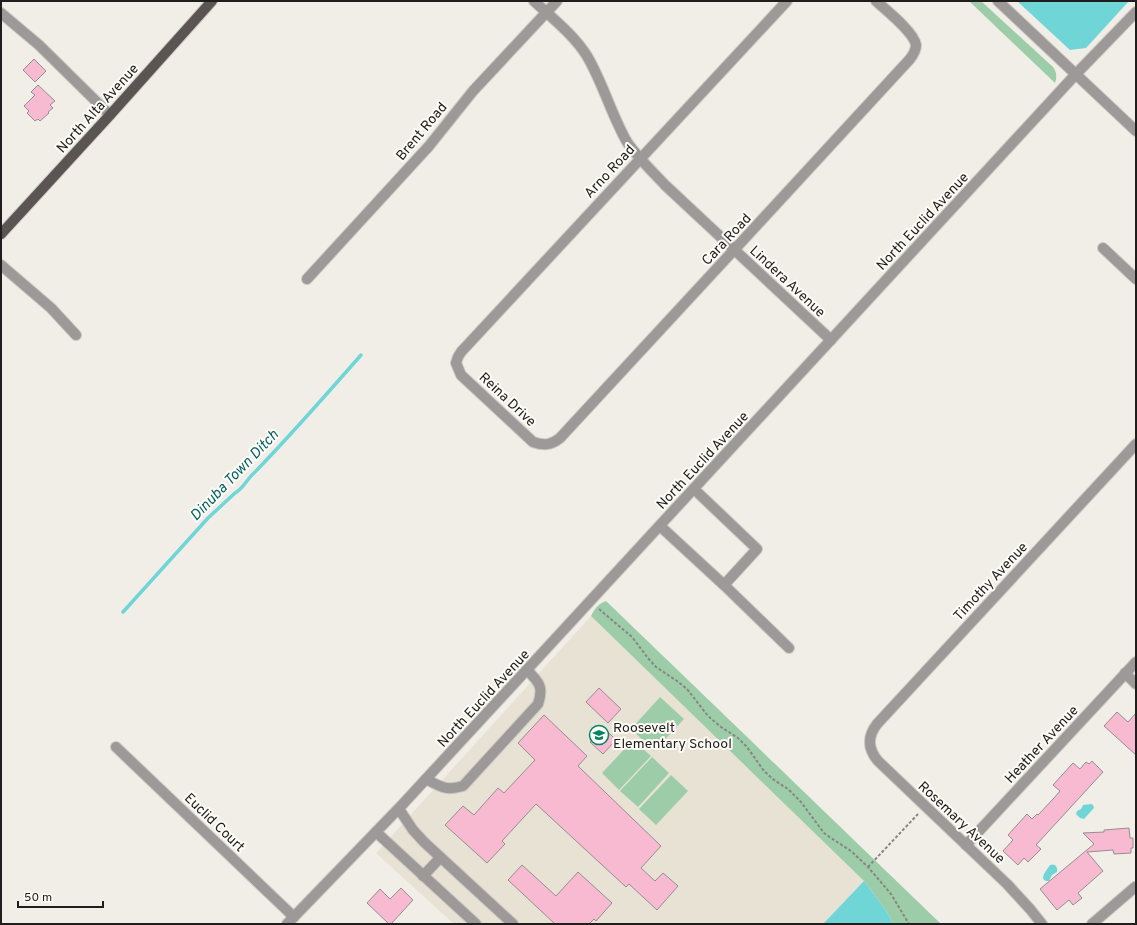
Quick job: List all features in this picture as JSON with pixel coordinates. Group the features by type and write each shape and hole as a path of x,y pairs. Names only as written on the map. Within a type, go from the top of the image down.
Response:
{"main road":[{"name":"North Alta Avenue","path":"1,234 212,1"}],"street":[{"name":"Lindera Avenue","path":"534,1 575,40 587,56 620,128 640,158 734,250 832,340"},
{"name":"Brent Road","path":"307,279 429,146 473,91 557,1"},
{"name":"Arno Road","path":"456,363 461,352 640,158 788,1"},
{"name":"Cara Road","path":"548,445 560,438 910,59 915,52 916,46 914,37 876,1"},
{"path":"998,1 1136,131"},
{"name":"North Euclid Avenue","path":"290,920 399,809 1076,74 1136,12"},
{"path":"1,13 39,45 110,115"},
{"path":"1103,248 1136,279"},
{"path":"1,265 51,308 76,335"},
{"name":"Reina Drive","path":"456,363 461,375 533,442 541,445 548,445"},
{"name":"Timothy Avenue","path":"869,739 877,724 1136,444"},
{"path":"694,489 758,549 724,585"},
{"path":"660,526 789,648"},
{"name":"Heather Avenue","path":"966,845 1136,662"},
{"path":"426,779 442,787 454,789 463,786 538,704 541,696 539,684 527,670"},
{"path":"1125,674 1136,684"},
{"name":"Rosemary Avenue","path":"869,739 874,756 1020,897 1042,924"},
{"name":"Euclid Court","path":"116,747 290,920"},
{"path":"399,809 412,830 440,858 513,924"},
{"path":"376,832 476,924"},
{"path":"423,876 440,858"},
{"path":"1092,924 1135,887"}],"path":[{"path":"599,609 632,637 656,667 687,689 708,716 738,738 747,747 764,771 788,789 801,802 824,832 851,851 868,867 891,894 909,924"},
{"path":"868,867 926,807"}],"shaded area":[{"name":"Roosevelt Elementary School","path":"591,616 864,881 823,924 454,924 376,853"}],"green space":[{"path":"969,1 981,1 1053,67 1056,75 1055,83"},
{"path":"606,601 941,924 893,924 887,912 864,881 591,616 601,603"},
{"path":"660,697 684,719 654,751 631,729"},
{"path":"633,740 651,756 619,790 602,773"},
{"path":"652,757 669,773 638,807 620,791"},
{"path":"671,775 688,791 656,825 639,809"}],"water":[{"path":"1017,1 1129,1 1086,48 1070,50"},
{"path":"1091,804 1094,808 1084,819 1080,818 1076,814 1083,805"},
{"path":"1050,865 1056,866 1057,872 1052,875 1049,881 1046,881 1043,879 1044,873"},
{"path":"864,881 887,912 893,924 823,924"}],"building":[{"path":"34,59 46,71 35,82 23,70"},
{"path":"38,85 55,101 50,105 53,108 48,112 49,113 40,121 38,119 35,121 27,113 29,111 24,106 35,95 31,92"},
{"path":"599,688 621,709 608,723 586,702"},
{"path":"1117,712 1128,722 1136,713 1136,755 1104,726"},
{"path":"544,715 587,756 578,766 661,846 641,868 655,881 663,873 678,886 657,910 629,884 626,887 536,804 502,841 505,844 487,863 445,825 463,806 474,815 498,788 504,793 535,760 518,743"},
{"path":"604,728 616,740 603,754 590,742"},
{"path":"1092,761 1103,772 1036,845 1041,849 1028,862 1024,858 1018,865 1003,851 1013,840 1008,835 1027,814 1032,819 1037,814 1038,815 1054,798 1060,791 1053,785 1073,763 1080,769 1086,762 1089,764"},
{"path":"1129,828 1130,838 1133,838 1133,848 1131,848 1131,853 1114,854 1113,850 1087,852 1103,871 1078,893 1082,898 1073,905 1069,900 1057,910 1040,889 1094,844 1083,833 1104,832 1104,830"},
{"path":"522,865 556,896 578,872 612,903 596,921 594,919 589,924 555,924 508,880"},
{"path":"401,888 413,900 391,924 389,924 367,903 380,889 390,899"}],"waterway":[{"name":"Dinuba Town Ditch","path":"123,612 208,518 240,489 295,430 361,355"}],"place":[{"name":"Roosevelt Elementary School","path":"599,735"}]}
